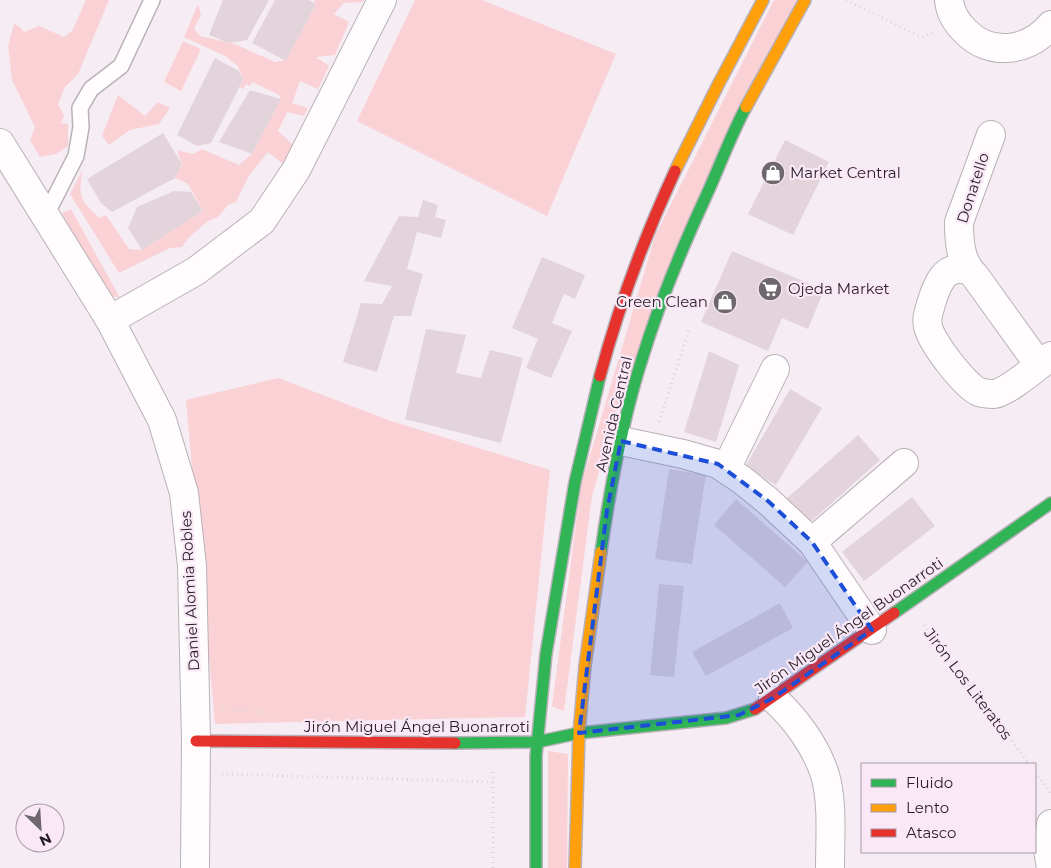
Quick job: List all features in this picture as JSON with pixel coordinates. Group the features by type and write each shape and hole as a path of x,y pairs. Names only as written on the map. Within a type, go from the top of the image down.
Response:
{"street":[{"path":"110,320 196,271 262,221 296,170 382,0"},
{"name":"Avenida Central","path":"536,868 537,742 544,661 568,511 584,435 605,355 622,302 649,230 710,98 763,0"},
{"name":"Avenida Central","path":"575,868 579,734 585,666 607,510 621,441 641,361 684,242 741,117 805,0"},
{"path":"953,12 971,37 988,46 1008,49 1027,44 1042,35 1051,26"},
{"name":"Daniel Alomia Robles","path":"0,126 21,175"},
{"name":"Donatello","path":"968,270 962,255 959,222 991,135"},
{"name":"Daniel Alomia Robles","path":"0,142 110,320 162,420 184,493 192,566 196,741 195,868"},
{"name":"Donatello","path":"960,268 968,270 975,276 1045,360 1003,391 994,394 980,392 970,386 938,348 928,327 927,318 936,290 945,274 960,268"},
{"path":"726,469 775,369"},
{"path":"621,441 718,464 726,469 768,501 812,542 872,630"},
{"path":"812,542 904,463"},
{"name":"Jirón Miguel Ángel Buonarroti","path":"196,741 537,742 579,734 726,718 756,709 773,698 1051,503"},
{"path":"773,698 789,713 819,761 825,776 828,795 830,868"},
{"path":"1051,824 1048,850 1051,868"}],"lane":[{"path":"46,215 76,156 81,127 80,108 91,89 121,66 152,0"}],"path":[{"path":"846,0 921,37 953,12"},
{"path":"651,447 690,327"},
{"name":"Jirón Los Literatos","path":"908,604 1028,763"},
{"path":"493,868 494,743"},
{"path":"1036,773 1051,793"},
{"path":"221,774 493,782"}],"highlighted area":[{"path":"621,441 718,464 768,501 812,542 872,630 773,698 739,715 579,733 607,510"}],"shaded area":[{"path":"86,0 109,0 78,74 65,87 58,104 64,115 61,123 68,124 68,146 56,154 40,157 30,140 35,127 12,80 8,46 14,24 24,32 39,26 64,37 72,31"},
{"path":"314,0 364,0 363,2 344,3 334,14 349,22 335,55 316,57 329,66 318,89 300,81 292,103 308,108 304,116 287,112 278,131 293,145 283,164 268,152 250,174 236,202 228,205 218,217 208,221 188,238 182,247 170,248 119,273 70,194 83,169 81,192 84,202 100,218 106,215 129,249 142,250 203,211 188,184 175,178 182,164 177,150 193,154 202,149 239,165 252,154 281,98 278,94 252,82 250,86 246,84 243,89 240,87 243,80 238,66 225,56 184,37 198,4 201,15 194,28 200,36 235,44 275,62 286,60 316,4"},
{"path":"415,0 482,0 616,54 547,216 357,121"},
{"path":"774,0 798,0 619,403 592,496 564,711 552,706 581,486 655,236"},
{"path":"183,41 201,49 181,91 164,82"},
{"path":"118,95 145,116 158,102 170,108 159,124 130,130 109,145 102,136"},
{"path":"71,209 120,298 106,294 62,213"},
{"path":"278,378 391,421 550,470 525,717 215,724 186,400"},
{"path":"548,751 568,754 567,868 548,868"}],"building":[{"path":"223,0 269,0 247,40 229,43 209,35"},
{"path":"275,0 309,0 316,4 286,61 252,43"},
{"path":"215,58 239,71 243,80 211,143 197,146 177,135"},
{"path":"250,90 281,99 252,154 219,142"},
{"path":"163,133 182,164 175,178 112,212 101,203 87,179"},
{"path":"785,140 829,162 793,235 748,214"},
{"path":"174,191 191,192 203,211 142,250 128,228 137,207"},
{"path":"423,200 438,205 435,217 446,220 441,238 417,232 407,269 423,274 411,316 394,316 377,372 343,362 361,303 382,304 392,286 364,281 399,216 418,217"},
{"name":"Ojeda Market","path":"732,251 824,290 808,329 782,318 768,351 701,322"},
{"path":"542,257 585,275 575,299 564,294 552,323 572,331 551,378 526,368 538,339 512,328"},
{"path":"426,329 466,335 456,373 481,378 490,350 523,358 501,443 405,419"},
{"path":"709,351 739,365 716,442 684,432"},
{"path":"790,389 822,408 776,485 745,467"},
{"path":"858,435 880,460 806,526 784,501"},
{"path":"669,469 706,475 692,564 655,559"},
{"path":"912,497 935,526 864,581 842,552"},
{"path":"736,499 808,562 785,587 714,525"},
{"path":"659,584 684,586 674,677 650,675"},
{"path":"780,603 793,628 706,676 692,652"}],"traffic: fast":[{"path":"601,552 623,431 649,338 663,296 680,255 730,139 746,107"},
{"path":"536,868 536,756 546,654 575,482 600,376"},
{"path":"894,613 1051,503"},
{"path":"455,743 537,742 579,733 726,718 755,709"}],"traffic: slow":[{"path":"675,171 763,0"},
{"path":"746,107 805,0"},
{"path":"575,868 579,733 585,666 601,552"}],"traffic: jam":[{"path":"600,376 615,323 633,272 675,171"},
{"path":"755,709 894,613"},
{"path":"196,741 455,743"}],"place":[{"name":"Market Central","path":"773,173"},
{"name":"Ojeda Market","path":"770,289"},
{"name":"Green Clean","path":"725,302"}]}
